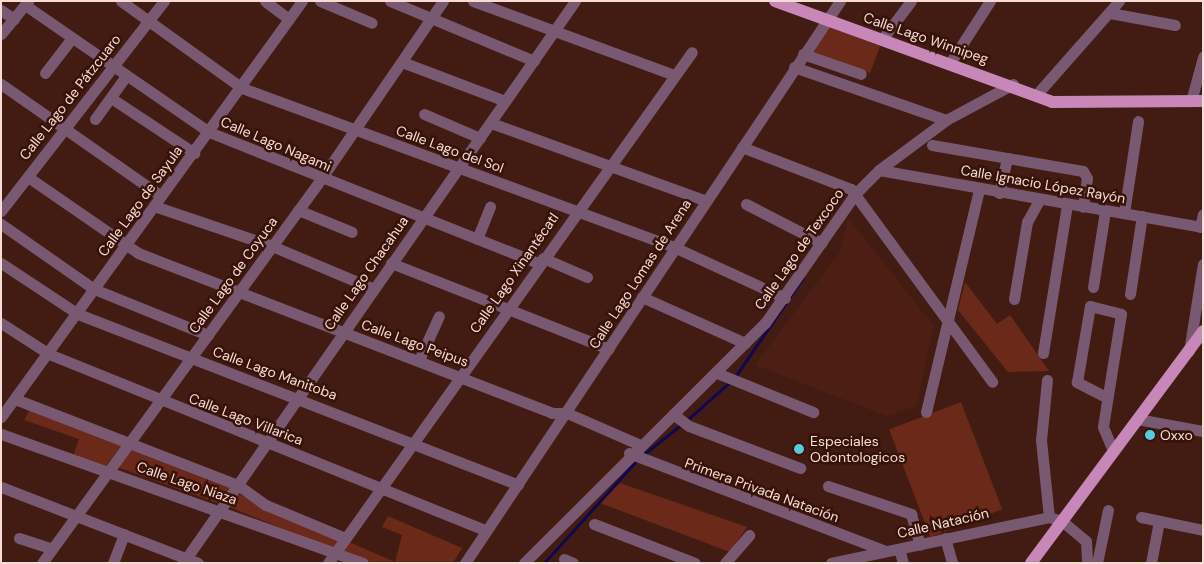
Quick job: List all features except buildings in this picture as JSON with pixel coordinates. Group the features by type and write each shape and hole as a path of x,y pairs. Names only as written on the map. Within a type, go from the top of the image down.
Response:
{"main road":[{"name":"Calle Lago Winnipeg","path":"775,1 1060,102 1197,101"},
{"path":"1031,563 1113,450 1203,332"}],"street":[{"name":"Calle Lago del Sol","path":"121,1 242,88 674,247 785,298"},
{"name":"Calle Lago de Pátzcuaro","path":"1,211 164,1"},
{"path":"265,1 289,20"},
{"name":"Calle Lago de Sayula","path":"1,417 78,314 161,196 242,88 302,1"},
{"path":"320,1 372,23"},
{"path":"390,1 534,61"},
{"name":"Calle Lago de Coyuca","path":"42,563 129,446 321,179 443,1"},
{"path":"473,1 674,75"},
{"name":"Calle Lago Chacahua","path":"185,561 299,398 372,288 460,169 574,1"},
{"name":"Calle Lago Lomas de Arena","path":"465,563 567,413 802,54 840,1"},
{"path":"883,38 911,1"},
{"path":"950,62 990,1"},
{"path":"1038,94 1119,1"},
{"path":"1,34 27,3"},
{"name":"Calle Lago Nagami","path":"27,3 72,38 209,132 321,179 477,239 586,278"},
{"path":"1,10 14,18"},
{"path":"1110,13 1175,25"},
{"path":"44,73 72,38"},
{"name":"Calle Lago Xinantécatl","path":"328,563 412,441 692,52"},
{"path":"802,54 861,74"},
{"path":"1197,101 1203,57"},
{"path":"402,62 505,101"},
{"path":"794,67 946,120"},
{"path":"95,119 126,76"},
{"path":"1,84 64,131 161,196"},
{"name":"Calle Lago de Texcoco","path":"524,563 635,457 638,444 680,420 785,298 855,194 879,170 946,120 1013,84"},
{"path":"111,98 194,153"},
{"path":"424,114 480,138"},
{"path":"1124,213 1138,121"},
{"path":"491,122 611,164 706,201"},
{"path":"932,145 1083,171 1087,178 1083,207"},
{"path":"742,147 847,186 855,194 950,322 992,382"},
{"path":"999,193 1007,158"},
{"name":"Calle Ignacio López Rayón","path":"879,170 999,193 1201,227"},
{"name":"Calle Lago Peipus","path":"28,176 126,246 238,293 460,375 552,413 567,413 638,444"},
{"path":"926,412 950,322 979,189"},
{"path":"1014,299 1027,222 1040,199"},
{"path":"746,204 822,243"},
{"path":"1044,353 1067,204"},
{"path":"154,206 272,246 372,288"},
{"path":"477,239 490,207"},
{"path":"298,210 352,232"},
{"path":"1093,287 1105,211"},
{"path":"1201,227 1203,214"},
{"path":"1130,294 1142,216"},
{"path":"1,224 94,289 208,335"},
{"name":"Calle Lago Manitoba","path":"1,263 78,314 412,441 518,485"},
{"path":"391,263 608,349"},
{"path":"1188,351 1203,264"},
{"path":"642,297 745,343"},
{"path":"1106,397 1077,382 1086,309 1119,311 1106,397 1103,432 1113,450"},
{"path":"419,360 439,316"},
{"name":"Calle Lago Villarica","path":"1,323 49,354 159,402 268,442 486,531"},
{"path":"719,374 734,382 813,412"},
{"path":"1047,380 1041,440 1049,518"},
{"path":"1,397 238,485 266,505 345,538"},
{"path":"1137,419 1203,431"},
{"path":"680,420 800,468"},
{"name":"Calle Lago Niaza","path":"1,434 336,551 363,563"},
{"name":"Primera Privada Natación","path":"635,457 886,551"},
{"path":"828,486 911,514 920,545"},
{"path":"1,487 78,515 185,561 198,563"},
{"path":"1096,563 1108,510"},
{"path":"1141,517 1203,530"},
{"name":"Calle Natación","path":"831,563 1049,518 1062,522"},
{"path":"1150,563 1159,521"},
{"path":"1062,522 1087,542 1087,563"},
{"path":"594,524 695,563"},
{"path":"113,563 124,534"},
{"path":"725,563 749,535"},
{"path":"19,538 52,549"},
{"path":"945,538 952,563"},
{"path":"899,549 901,562"}],"shaded area":[{"path":"827,26 880,46 870,73 808,53"},
{"path":"848,218 934,326 916,406 887,416 755,365 840,252"},
{"path":"965,282 997,324 1010,315 1049,371 1008,372 958,310"},
{"path":"961,402 1002,509 930,537 889,430"},
{"path":"31,408 123,443 105,467 73,456 79,439 24,420"},
{"path":"130,450 229,488 217,503 117,467"},
{"path":"620,483 747,527 730,552 600,503"},
{"path":"236,493 395,562 402,535 382,527 388,516 462,548 453,563 368,563 227,506"}],"waterway":[{"path":"735,377 802,279"},
{"path":"686,421 731,381"},
{"path":"643,455 682,424"},
{"path":"544,563 637,460"}],"place":[{"name":"Oxxo","path":"1150,435"},
{"name":"Especiales Odontologicos","path":"799,449"}]}
